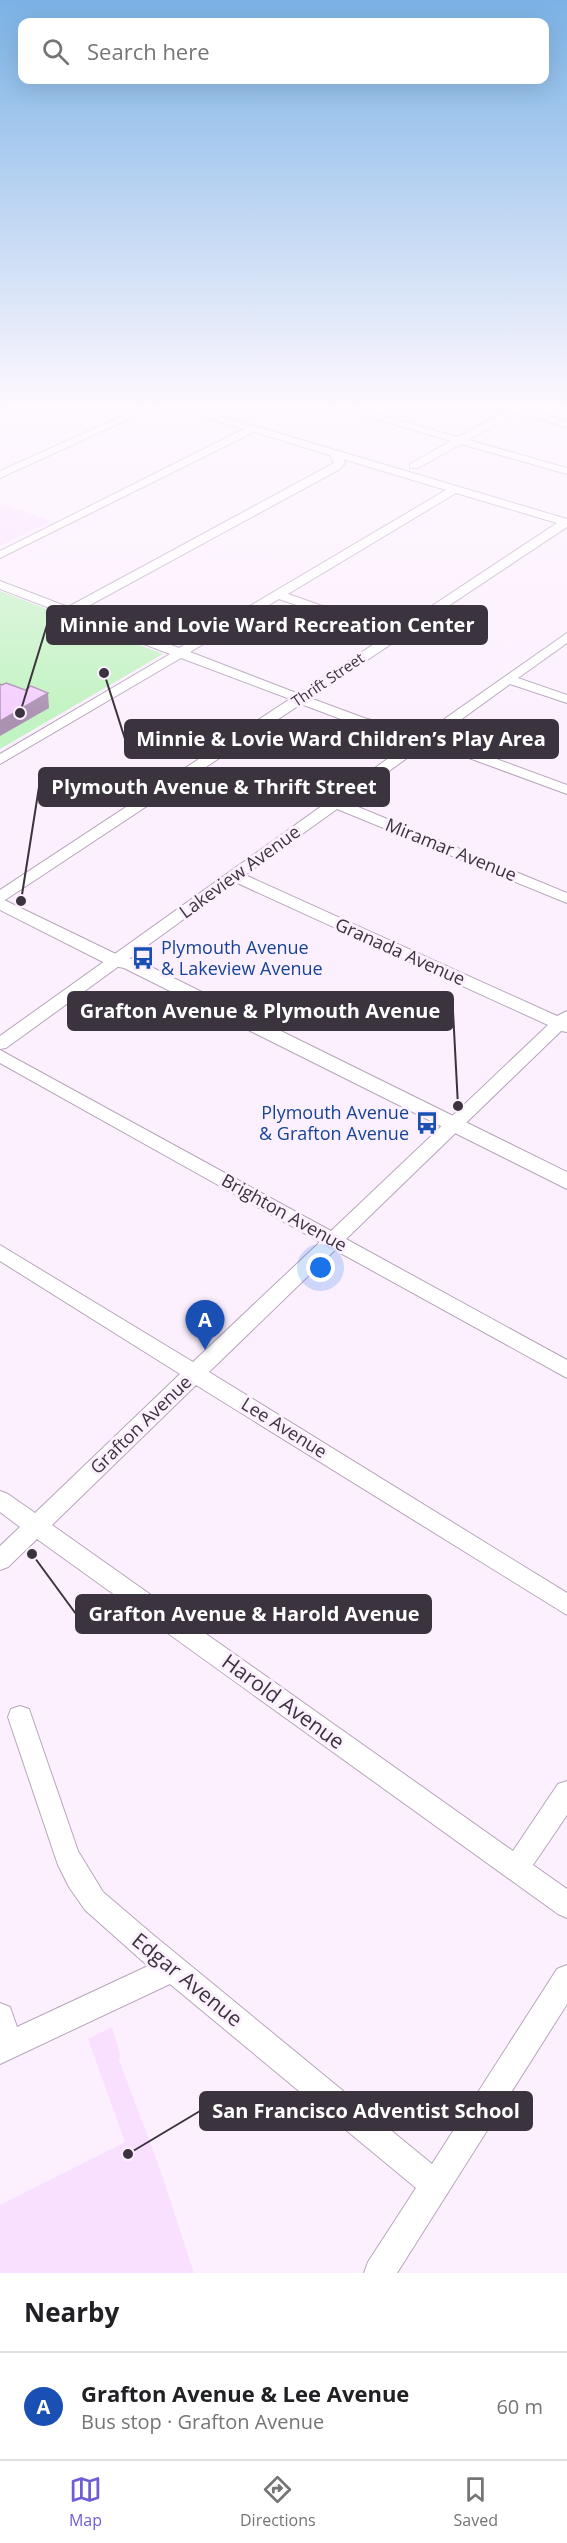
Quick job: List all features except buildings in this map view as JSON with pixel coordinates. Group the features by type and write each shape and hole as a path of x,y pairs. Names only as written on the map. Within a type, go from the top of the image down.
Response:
{"street":[{"path":"0,555 88,511"},
{"path":"69,611 254,511"},
{"path":"0,760 419,511"},
{"path":"526,511 566,523"},
{"name":"Thrift Street","path":"0,897 566,523"},
{"path":"0,585 359,721 426,738 567,790"},
{"path":"279,595 394,635"},
{"name":"Lakeview Avenue","path":"0,1044 567,637"},
{"path":"509,679 567,699"},
{"name":"Miramar Avenue","path":"336,803 567,898"},
{"name":"Granada Avenue","path":"234,876 564,1022"},
{"path":"0,903 116,961 133,965 567,1181"},
{"name":"Grafton Avenue","path":"0,1560 453,1125 564,1022"},
{"name":"Brighton Avenue","path":"0,1056 567,1370"},
{"name":"Lee Avenue","path":"0,1252 567,1605"},
{"name":"Harold Avenue","path":"0,1500 567,1905"},
{"name":"Edgar Avenue","path":"20,1717 67,1856 78,1878 94,1901 110,1917 435,2185"},
{"path":"516,1868 567,1793"},
{"path":"0,2017 5,2048 172,1968"},
{"path":"379,2273 567,1979"}],"shaded area":[{"path":"0,511 23,511 51,521 0,546"},
{"path":"112,2027 120,2054 119,2060 159,2166 194,2273 0,2273 0,2205 125,2142 88,2039"}],"green space":[{"path":"0,591 163,654 0,749"}],"place":[{"name":"Minnie & Lovie Ward Children’s Play Area","path":"104,673"},
{"name":"Minnie and Lovie Ward Recreation Center","path":"20,713"},
{"name":"Plymouth Avenue & Thrift Street","path":"21,901"},
{"name":"Plymouth Avenue & Lakeview Avenue","path":"143,958"},
{"name":"Grafton Avenue & Plymouth Avenue","path":"458,1106"},
{"name":"Plymouth Avenue & Grafton Avenue","path":"427,1123"},
{"name":"Grafton Avenue & Lee Avenue","path":"205,1350"},
{"name":"Grafton Avenue & Harold Avenue","path":"32,1554"},
{"name":"San Francisco Adventist School","path":"128,2154"}]}
